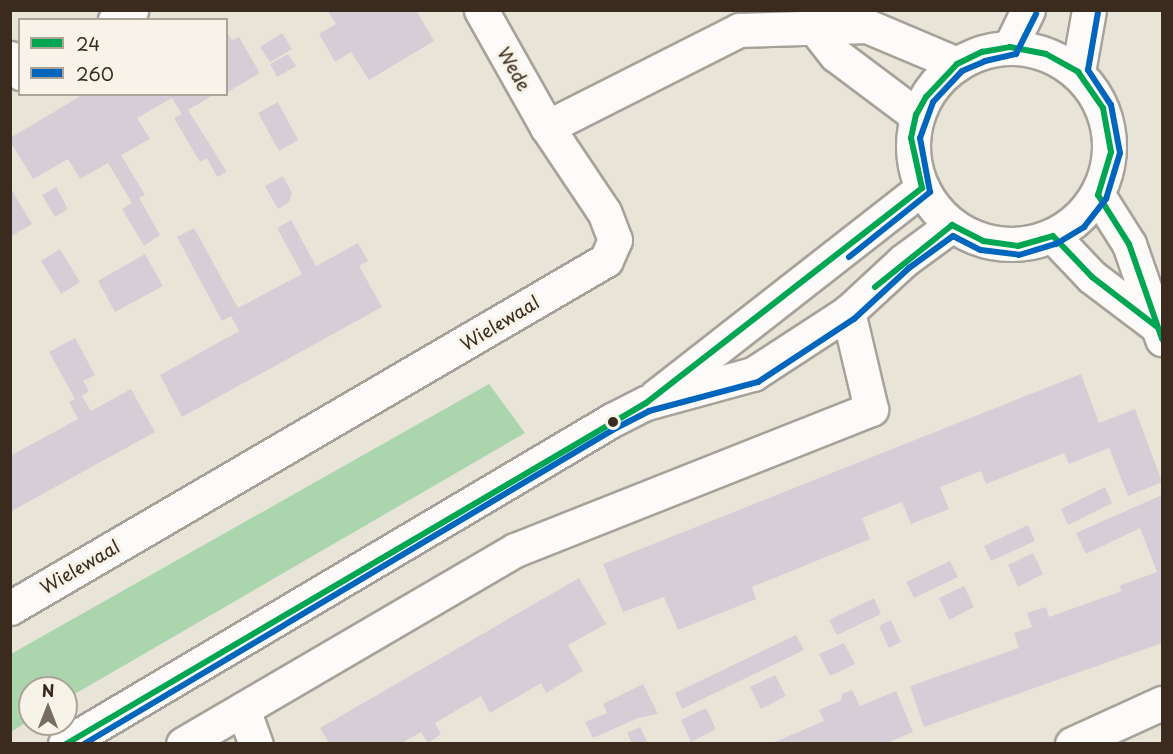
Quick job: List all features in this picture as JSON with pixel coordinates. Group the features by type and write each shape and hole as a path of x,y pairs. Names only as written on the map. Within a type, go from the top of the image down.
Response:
{"street":[{"path":"118,18 131,10"},
{"name":"Wede","path":"481,10 547,127"},
{"path":"1010,47 1028,10"},
{"path":"1078,72 1089,10"},
{"path":"813,26 836,55 916,115"},
{"path":"547,127 739,30 867,26 957,64"},
{"path":"1010,47 1046,54 1078,72 1103,108 1111,152 1098,195 1079,219 1053,236 1018,246 983,241 952,225 934,209 922,188 911,138 916,115 926,97 957,64 982,52 1010,47"},
{"name":"Wielewaal","path":"10,608 606,260 615,240 604,212 547,127"},
{"path":"65,744 646,404 922,188"},
{"path":"1098,195 1129,244 1160,333"},
{"path":"646,404 753,374 848,312 903,261 952,225"},
{"path":"1053,236 1092,277 1160,333"},
{"path":"183,744 515,550 871,409 848,312"},
{"path":"1072,744 1162,703"},
{"path":"243,709 256,744"}],"green space":[{"path":"489,384 525,433 78,692 78,676 18,676 18,728 11,732 11,654"}],"building":[{"path":"327,10 416,10 434,41 369,80 351,52 335,62 319,34 336,24"},
{"path":"228,33 232,40 239,37 260,73 228,92"},
{"path":"282,33 292,49 270,62 260,47"},
{"path":"288,54 296,66 277,77 270,64"},
{"path":"81,96 212,96 188,110 227,172 217,177 207,158 200,162 174,118 182,114 172,98 137,118 150,139 121,155 145,195 139,198 160,235 144,246 122,209 132,203 108,163 80,179 68,159 33,179 10,138"},
{"path":"278,102 298,140 279,151 258,113"},
{"path":"283,176 292,193 289,202 278,209 265,186"},
{"path":"10,187 32,224 10,237"},
{"path":"56,187 68,209 55,217 42,195"},
{"path":"291,220 316,266 358,243 368,261 359,266 382,307 182,417 160,375 239,331 231,316 222,321 177,237 194,228 238,308 302,274 277,228"},
{"path":"60,249 80,282 61,294 41,261"},
{"path":"145,254 163,286 115,312 98,281"},
{"path":"75,338 95,375 83,381 89,391 82,396 91,411 131,389 155,432 10,512 10,456 78,419 69,402 75,399 49,352"},
{"path":"1081,374 1099,423 1135,409 1162,482 1128,496 1109,448 1069,464 1064,453 986,484 981,471 940,487 949,509 911,524 902,502 862,518 870,539 752,587 756,599 678,630 664,597 623,612 603,564"},
{"path":"1105,487 1112,503 1068,525 1061,509"},
{"path":"1162,495 1162,643 924,727 910,686 1019,648 1014,633 1032,627 1027,613 1046,607 1049,617 1122,591 1119,586 1157,572 1140,528 1086,554 1076,533"},
{"path":"1028,525 1035,541 991,561 984,546"},
{"path":"1033,553 1043,574 1018,587 1008,565"},
{"path":"950,561 958,577 914,598 906,582"},
{"path":"579,578 606,624 568,645 583,671 546,693 541,683 490,713 481,696 435,723 441,734 428,743 421,732 400,744 325,744 328,742 320,728"},
{"path":"964,586 974,607 949,620 939,598"},
{"path":"874,598 881,614 837,635 829,620"},
{"path":"891,620 901,642 889,648 879,626"},
{"path":"796,635 804,650 682,709 675,693"},
{"path":"844,643 855,664 830,676 819,654"},
{"path":"775,675 786,696 761,709 750,687"},
{"path":"643,684 658,714 638,718 593,738 585,722 607,713 603,704"},
{"path":"852,690 860,706 896,691 913,732 884,744 770,744 824,721 819,710 840,701 843,693"},
{"path":"706,708 716,729 691,742 681,720"},
{"path":"640,727 648,744 632,744 627,733"}],"transit line":[{"name":"260","path":"84,744 616,428 649,411 758,382 854,319 909,268 953,236 981,250 1019,255 1056,244 1084,227 1106,199 1120,153 1111,105 1088,70 1098,12"},
{"name":"260","path":"849,257 930,192 920,138 933,102 962,71 985,61 1016,54 1036,14"},
{"name":"24","path":"66,744 646,403 922,188 911,138 916,115 926,97 957,64 982,52 1010,47 1046,54 1078,72 1103,108 1111,152 1098,195 1129,244 1162,339"},
{"name":"24","path":"875,287 952,225 983,241 1018,246 1053,236 1092,277 1156,326"}]}
